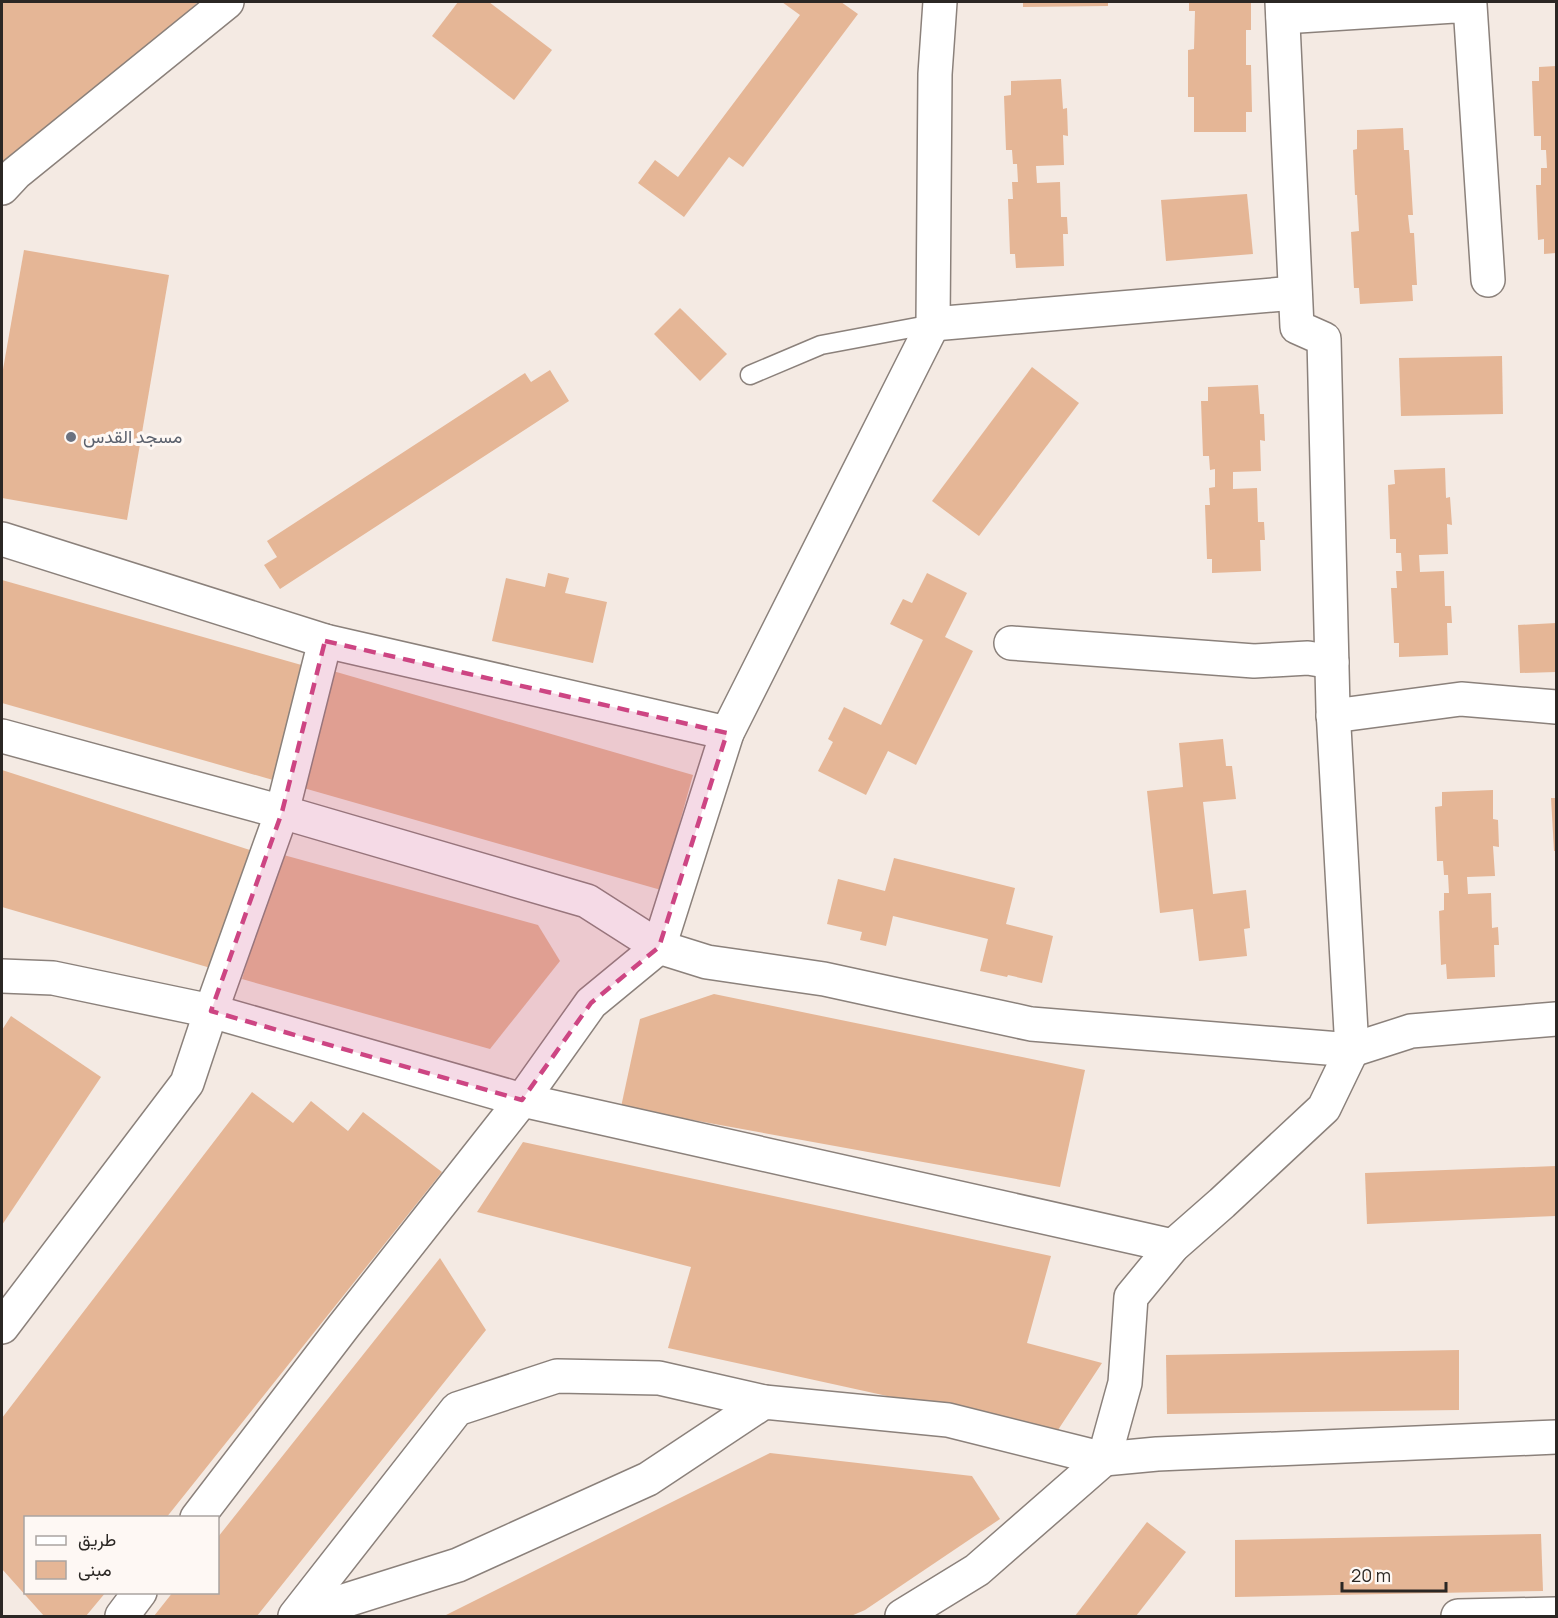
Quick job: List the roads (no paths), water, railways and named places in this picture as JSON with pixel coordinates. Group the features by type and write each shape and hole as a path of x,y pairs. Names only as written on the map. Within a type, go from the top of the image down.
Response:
{"street":[{"path":"2,189 16,173 227,2"},
{"path":"199,1516 343,1327 522,1100 591,1003 659,947 728,734 933,324 935,74 940,2"},
{"path":"915,1613 977,1570 1104,1459 1125,1383 1131,1296 1173,1246 1324,1108 1352,1050 1333,716 1324,339 1297,327 1283,9 1470,5 1488,280"},
{"path":"933,324 1295,293"},
{"path":"2,539 325,641 728,734"},
{"path":"2,1327 188,1083 211,1011 282,812 325,641"},
{"path":"1011,643 1254,661 1308,658 1332,662"},
{"path":"1333,716 1461,699 1557,707"},
{"path":"2,736 282,812 587,901 659,947 707,962 824,979 1031,1024 1352,1050 1411,1031 1557,1019"},
{"path":"2,976 53,978 211,1011 522,1100 1173,1246"},
{"path":"296,1616 457,1409 557,1376 659,1378 764,1402 948,1420 1104,1459 1157,1454 1557,1437"},
{"path":"296,1616 458,1565 648,1479 764,1402"},
{"path":"122,1617 139,1594"},
{"path":"1458,1617 1557,1614"}],"lane":[{"path":"750,375 821,345 933,324"}],"place":[{"name":"مسجد القدس","path":"71,437"}]}
